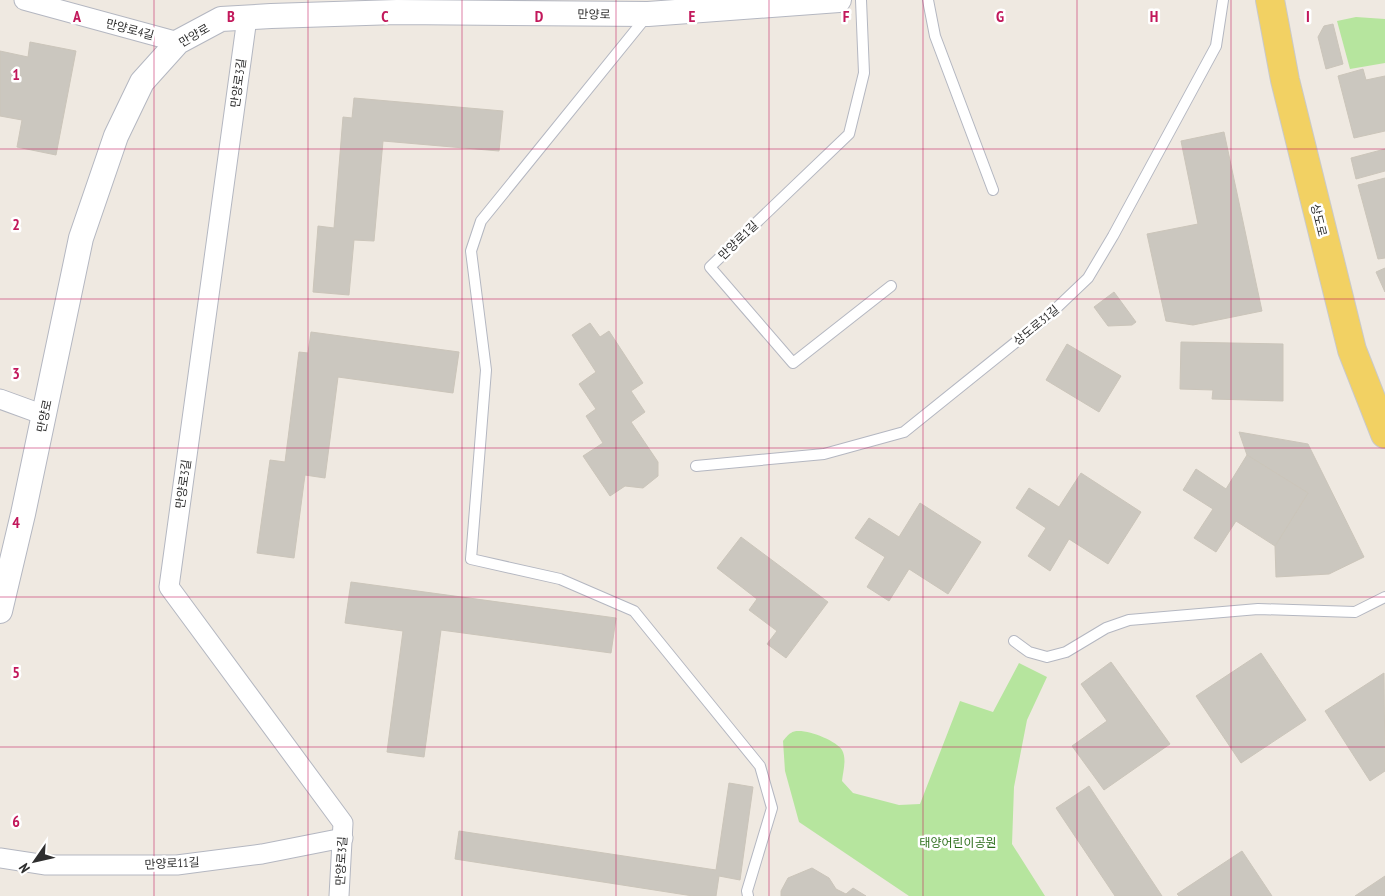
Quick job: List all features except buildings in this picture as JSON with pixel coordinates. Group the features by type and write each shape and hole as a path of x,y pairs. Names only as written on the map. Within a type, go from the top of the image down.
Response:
{"main road":[{"name":"상도로","path":"1270,0 1285,80 1352,350 1385,434"}],"street":[{"name":"만양로4길","path":"24,0 178,42"},
{"name":"만양로","path":"0,611 24,514 81,238 116,136 142,82 178,42 221,20 247,18 397,12 613,10 648,14 839,0"},
{"name":"만양로3길","path":"247,18 169,587 344,823 339,896"},
{"path":"0,399 44,415"},
{"name":"만양로11길","path":"0,858 46,866 177,865 262,854 342,838"}],"lane":[{"name":"만양로1길","path":"861,0 864,73 849,134 710,267 792,363 890,286"},
{"path":"928,0 935,36 993,190"},
{"name":"상도로31길","path":"696,466 824,454 904,432 1047,317 1088,278 1113,236 1216,46 1223,0"},
{"path":"648,14 481,221 471,251 486,370 471,559 560,579 634,611 641,619 760,766 772,808 747,891 748,896"},
{"path":"1014,641 1029,652 1047,657 1066,652 1106,628 1130,620 1258,609 1355,612 1385,597"}],"green space":[{"path":"1356,17 1385,19 1385,63 1350,69 1337,21"},
{"name":"태양어린이공원","path":"1019,663 1047,677 1027,720 1014,787 1012,844 1045,896 909,896 799,822 785,771 783,741 790,734 802,731 818,735 838,746 842,750 844,757 842,781 853,793 899,805 920,804 960,701 993,712"}]}
